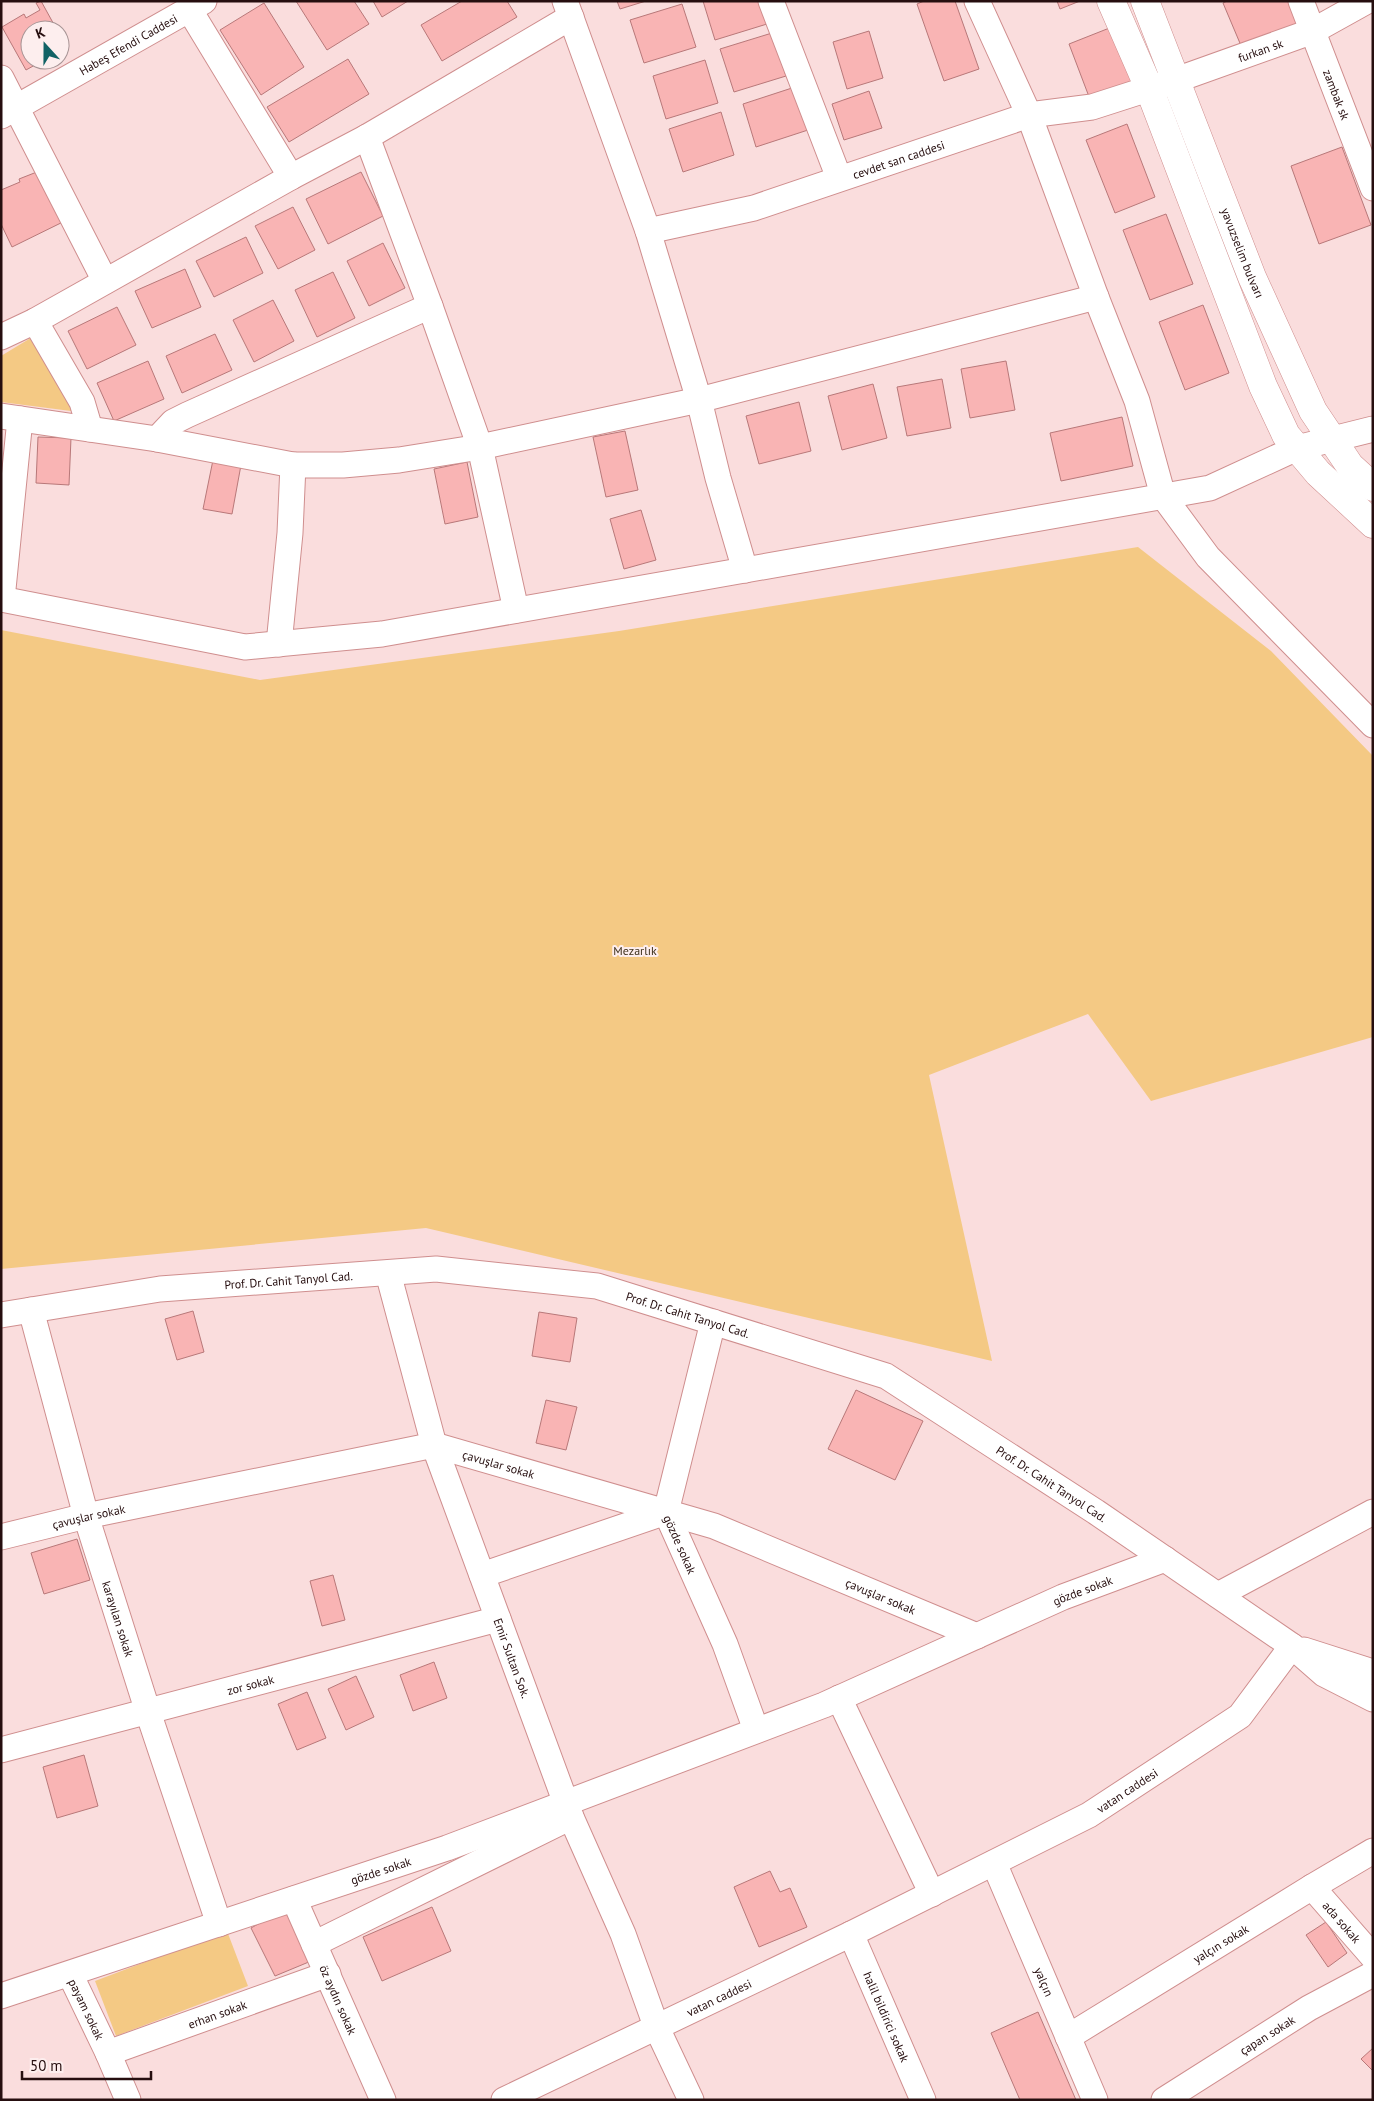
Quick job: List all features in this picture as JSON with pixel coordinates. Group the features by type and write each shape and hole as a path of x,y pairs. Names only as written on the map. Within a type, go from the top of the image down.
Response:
{"main road":[{"path":"1111,1 1149,88 1263,386 1286,435 1318,472 1373,524"},
{"name":"yavuzselim bulvarı","path":"1144,1 1252,277 1313,411 1350,466 1373,487"}],"street":[{"path":"771,1 839,178"},
{"path":"977,1 1029,115 1096,297 1137,401 1162,496 1208,557 1373,725"},
{"name":"zambak sk","path":"1301,1 1373,188"},
{"name":"furkan sk","path":"1149,88 1313,31 1367,1"},
{"path":"197,5 291,177"},
{"name":"Habeş Efendi Caddesi","path":"9,112 197,5"},
{"path":"1,337 35,321 291,177 367,137 568,9 648,231 699,400 718,478 745,570"},
{"path":"1,78 9,112 105,281"},
{"name":"cevdet san caddesi","path":"648,231 754,208 1029,115 1092,107 1149,88"},
{"path":"367,137 480,447 516,610"},
{"path":"1096,297 699,400 480,447 399,460 343,465 293,464 157,439 124,436 90,429 10,418 2,599 245,647 382,634 1210,488 1297,448 1373,429"},
{"path":"157,439 173,422 187,415 430,306"},
{"path":"35,321 82,402 90,429"},
{"path":"279,644 290,533 293,464"},
{"name":"Prof. Dr. Cahit Tanyol Cad.","path":"1,1315 160,1289 436,1269 597,1286 886,1376 1165,1559 1292,1646"},
{"name":"Emir Sultan Sok.","path":"388,1272 434,1445 569,1810 623,1934 658,2030 691,2100"},
{"name":"karayılan sokak","path":"31,1310 86,1516 148,1712 219,1924"},
{"name":"gözde sokak","path":"713,1322 666,1512 725,1644 756,1730"},
{"name":"çavuşlar sokak","path":"4,1534 434,1445 714,1526 977,1636"},
{"path":"482,1575 666,1512"},
{"path":"1218,1595 1373,1512"},
{"name":"gözde sokak","path":"314,1944 569,1810 756,1730 839,1698 1063,1597 1165,1559"},
{"name":"zor sokak","path":"1,1750 498,1619"},
{"path":"1292,1646 1373,1672"},
{"path":"1292,1646 1324,1674 1373,1699"},
{"name":"vatan caddesi","path":"504,2100 658,2030 1089,1815 1240,1716 1292,1646"},
{"path":"839,1698 932,1894"},
{"name":"gözde sokak","path":"1,1996 447,1848 569,1810"},
{"name":"yalçın sokak","path":"1068,2037 1373,1851"},
{"name":"yalçın","path":"994,1863 1095,2100"},
{"name":"ada sokak","path":"1312,1887 1373,1957"},
{"name":"öz aydın sokak","path":"294,1899 383,2100"},
{"name":"halil bildirici sokak","path":"851,1934 923,2100"},
{"name":"payam sokak","path":"70,1974 128,2100"},
{"name":"erhan sokak","path":"108,2053 328,1974"},
{"name":"çapan sokak","path":"1164,2100 1309,2008 1373,1974"}],"green space":[{"path":"34,336 77,401 71,411 1,402 1,356"},
{"name":"Mezarlık","path":"1138,547 1271,651 1373,756 1373,1037 1151,1101 1088,1014 929,1075 992,1361 426,1228 1,1269 1,630 260,680 619,631"},
{"path":"227,1931 248,1986 116,2036 95,1981"}],"building":[{"path":"41,1 51,20 20,20 20,59 2,27 24,14 26,18 40,10 36,3"},
{"path":"296,1 354,1 369,24 327,50"},
{"path":"373,1 408,1 382,17"},
{"path":"462,1 507,1 517,17 442,61 421,25"},
{"path":"617,1 646,1 620,9"},
{"path":"703,1 760,1 767,24 715,40"},
{"path":"924,1 955,1 979,69 944,81 917,4"},
{"path":"1057,1 1080,1 1060,9"},
{"path":"1227,1 1294,1 1303,23 1242,48 1223,3"},
{"path":"264,3 304,67 261,95 220,30"},
{"path":"682,4 696,47 644,63 630,20"},
{"path":"1117,25 1139,84 1091,102 1069,44"},
{"path":"869,31 883,78 847,89 833,42"},
{"path":"772,33 786,76 734,92 720,49"},
{"path":"348,59 369,94 289,142 267,107"},
{"path":"705,60 718,103 666,119 653,76"},
{"path":"795,87 808,130 756,147 743,104"},
{"path":"869,91 882,128 844,140 832,104"},
{"path":"721,112 734,155 683,172 669,129"},
{"path":"1127,124 1155,197 1115,213 1086,140"},
{"path":"1342,147 1371,225 1319,244 1291,166"},
{"path":"47,168 71,218 12,247 1,224 1,190 20,182 19,179"},
{"path":"361,172 383,216 328,244 306,199"},
{"path":"293,207 315,250 278,269 255,226"},
{"path":"1166,214 1193,284 1150,300 1123,230"},
{"path":"246,237 263,273 214,297 196,261"},
{"path":"383,243 405,288 369,306 347,261"},
{"path":"185,269 201,307 152,328 135,291"},
{"path":"333,272 355,318 317,337 295,290"},
{"path":"273,300 294,341 254,362 233,320"},
{"path":"1203,305 1229,373 1185,390 1159,322"},
{"path":"117,307 136,345 87,369 68,331"},
{"path":"215,334 232,370 182,393 166,356"},
{"path":"148,361 164,399 114,421 97,383"},
{"path":"1006,361 1015,410 970,418 961,369"},
{"path":"942,379 951,428 907,436 897,387"},
{"path":"873,384 887,438 842,450 828,396"},
{"path":"799,402 811,451 759,464 746,416"},
{"path":"1122,417 1133,466 1061,481 1050,433"},
{"path":"625,431 638,490 606,497 593,437"},
{"path":"38,437 71,438 69,485 36,483"},
{"path":"213,460 241,465 232,514 203,509"},
{"path":"467,462 478,517 445,524 434,469"},
{"path":"641,510 656,560 624,569 610,519"},
{"path":"193,1311 204,1352 177,1360 165,1319"},
{"path":"539,1312 577,1318 570,1362 532,1356"},
{"path":"856,1390 923,1421 895,1480 828,1449"},
{"path":"546,1400 577,1407 566,1450 536,1443"},
{"path":"77,1539 90,1580 44,1594 31,1553"},
{"path":"333,1575 345,1620 322,1626 310,1581"},
{"path":"434,1662 447,1698 413,1711 400,1675"},
{"path":"356,1676 374,1717 346,1730 328,1689"},
{"path":"307,1692 326,1738 297,1750 278,1704"},
{"path":"84,1755 98,1806 57,1818 43,1767"},
{"path":"770,1871 780,1892 790,1888 807,1927 759,1947 734,1887"},
{"path":"289,1907 316,1959 275,1976 251,1928"},
{"path":"432,1907 451,1951 382,1981 363,1937"},
{"path":"1326,1922 1347,1953 1328,1967 1306,1935"},
{"path":"1038,2012 1076,2100 1020,2100 991,2033"},
{"path":"1373,2048 1373,2071 1361,2059"}]}
